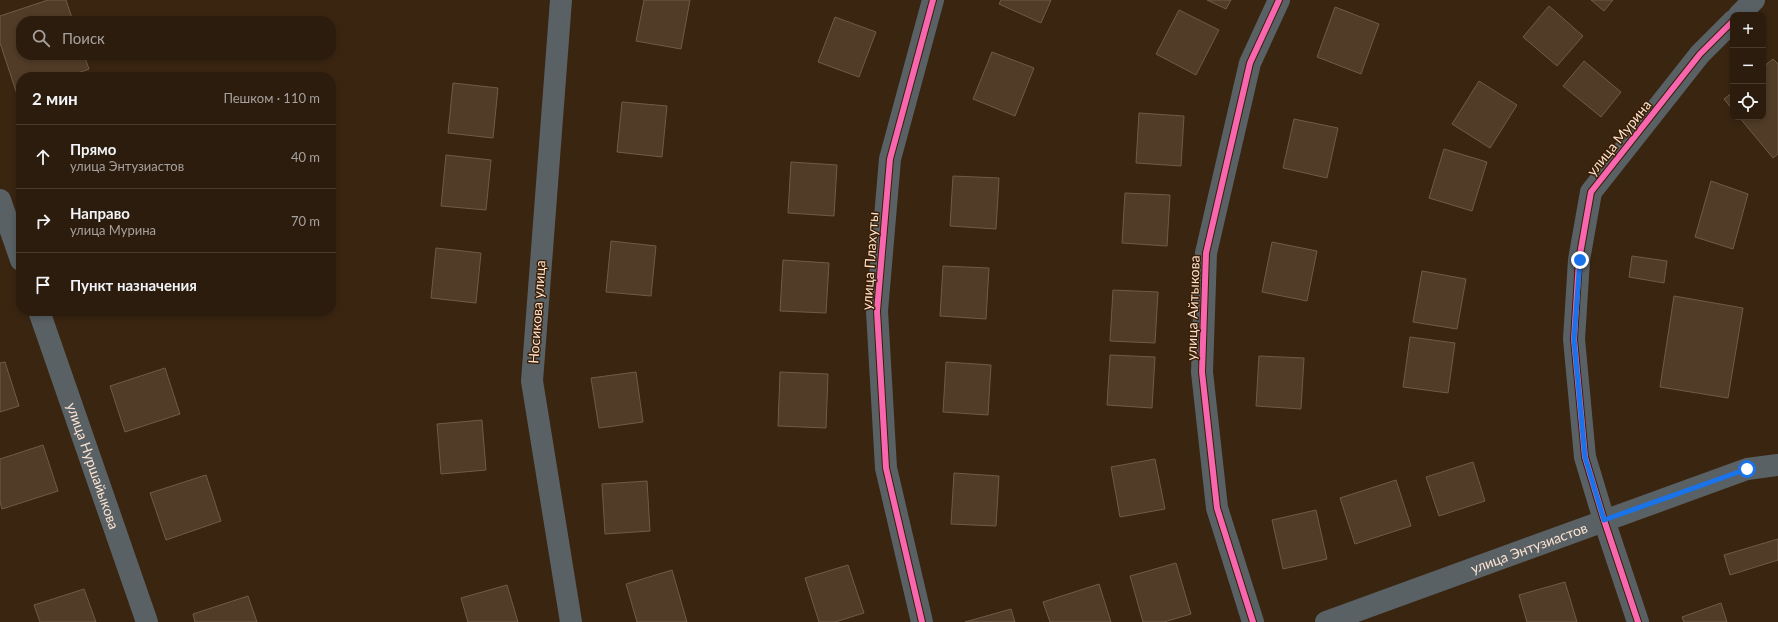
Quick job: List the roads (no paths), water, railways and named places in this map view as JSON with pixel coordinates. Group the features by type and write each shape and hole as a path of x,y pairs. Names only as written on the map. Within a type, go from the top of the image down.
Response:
{"street":[{"name":"Носикова улица","path":"561,0 532,381 571,622"},
{"name":"улица Плахуты","path":"922,622 886,468 877,311 890,159 933,0"},
{"name":"улица Айтыкова","path":"1253,622 1217,508 1202,372 1206,253 1250,63 1279,0"},
{"path":"1742,12 1754,0"},
{"name":"улица Мурина","path":"1638,622 1585,457 1574,339 1580,260 1591,192 1700,54 1730,24"},
{"path":"0,200 16,246"},
{"name":"улица Нуршайыкова","path":"41,316 147,622"},
{"name":"улица Энтузиастов","path":"1326,622 1747,469 1778,465"}]}
